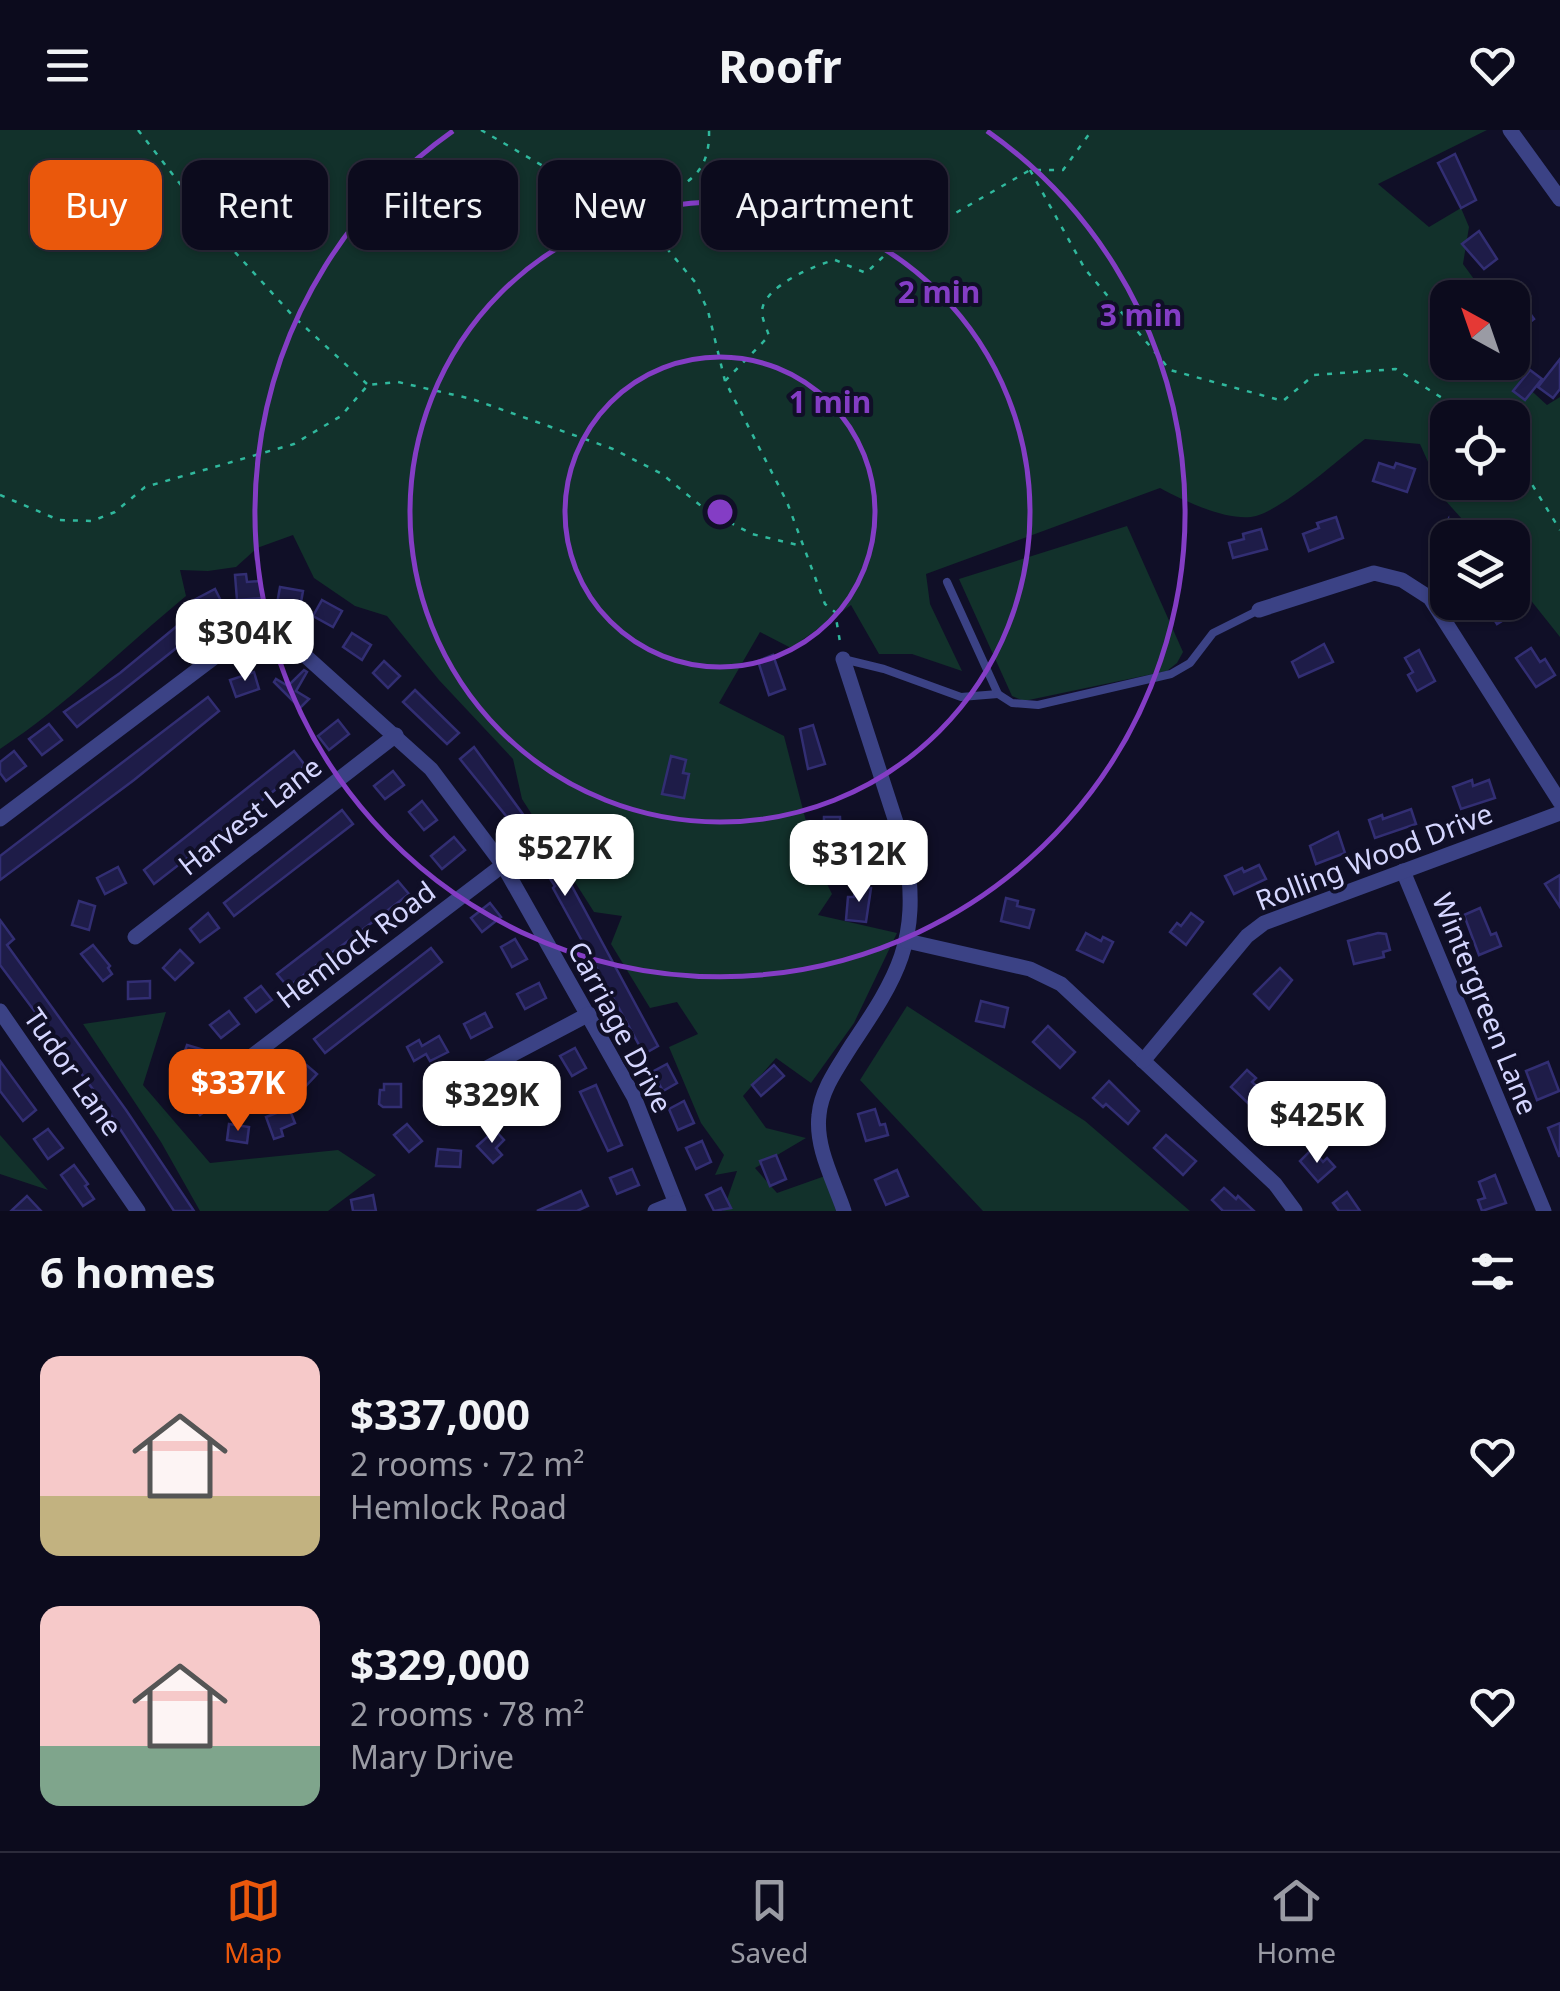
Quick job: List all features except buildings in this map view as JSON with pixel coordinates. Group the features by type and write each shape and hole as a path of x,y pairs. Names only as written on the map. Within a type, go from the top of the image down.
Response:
{"street":[{"path":"1510,130 1560,198"},
{"path":"1259,610 1374,573 1402,580 1430,598 1560,802"},
{"name":"Carriage Drive","path":"0,818 216,656 262,644 300,651 432,769 502,865 634,1097 677,1207"},
{"path":"842,659 906,854 911,884 907,941 894,979 824,1091 818,1115 820,1140 844,1211"},
{"name":"Harvest Lane","path":"135,937 396,735"},
{"name":"Rolling Wood Drive","path":"1142,1061 1247,936 1264,922 1560,813"},
{"name":"Hemlock Road","path":"240,1065 502,865"},
{"name":"Wintergreen Lane","path":"1403,871 1544,1211"},
{"path":"907,941 1030,969 1062,984 1275,1184 1294,1211"},
{"name":"Tudor Lane","path":"0,1012 137,1211"},
{"path":"447,1089 589,1014"},
{"path":"655,1211 677,1207"}],"lane":[{"path":"947,582 998,694 1012,703 1038,704 1171,674 1190,662 1213,633 1259,610"},
{"path":"842,659 884,669 961,697 998,694"}],"path":[{"path":"138,130 236,253 293,316 368,385"},
{"path":"480,130 538,163"},
{"path":"681,186 697,174 709,144 709,130"},
{"path":"726,381 769,336 762,314 764,303 796,274 835,260 866,272 902,243 1030,170 1063,170 1092,130"},
{"path":"1030,170 1085,269 1170,370 1283,401 1314,375 1396,368 1446,400"},
{"path":"668,250 695,282 708,312 726,381 786,502 825,604 835,612 842,659"},
{"path":"0,495 59,520 92,521 115,512 145,487 294,444 341,416 368,385 398,382 472,399 613,449 662,474 706,510 752,534 802,546"},
{"path":"1530,481 1560,530"}],"green space":[{"path":"0,130 1487,130 1378,184 1429,227 1461,208 1469,227 1463,264 1475,280 1430,280 1430,380 1520,380 1547,405 1560,397 1560,637 1530,599 1530,520 1463,520 1445,500 1530,500 1530,400 1430,400 1430,466 1420,444 1365,439 1297,493 1256,516 1220,513 1160,488 926,574 930,604 962,671 912,654 879,654 851,605 791,648 760,632 719,703 784,736 817,864 832,894 818,915 897,933 854,1023 811,1083 776,1058 743,1096 766,1128 806,1138 755,1168 777,1193 825,1176 836,1211 723,1211 737,1171 715,1175 724,1155 701,1123 669,1047 698,1034 677,1002 650,1008 611,944 622,916 594,912 522,799 513,759 439,680 387,616 355,606 314,578 293,535 257,548 236,567 180,570 186,596 0,749"},
{"path":"1127,526 1183,652 1177,663 1167,671 1024,701 1012,696 959,579"},
{"path":"907,1006 1085,1121 1190,1211 983,1211 860,1080"},
{"path":"166,1012 143,1085 210,1163 338,1150 376,1175 328,1211 200,1211 161,1142 83,1024"},
{"path":"0,1135 48,1190 0,1174"}]}
